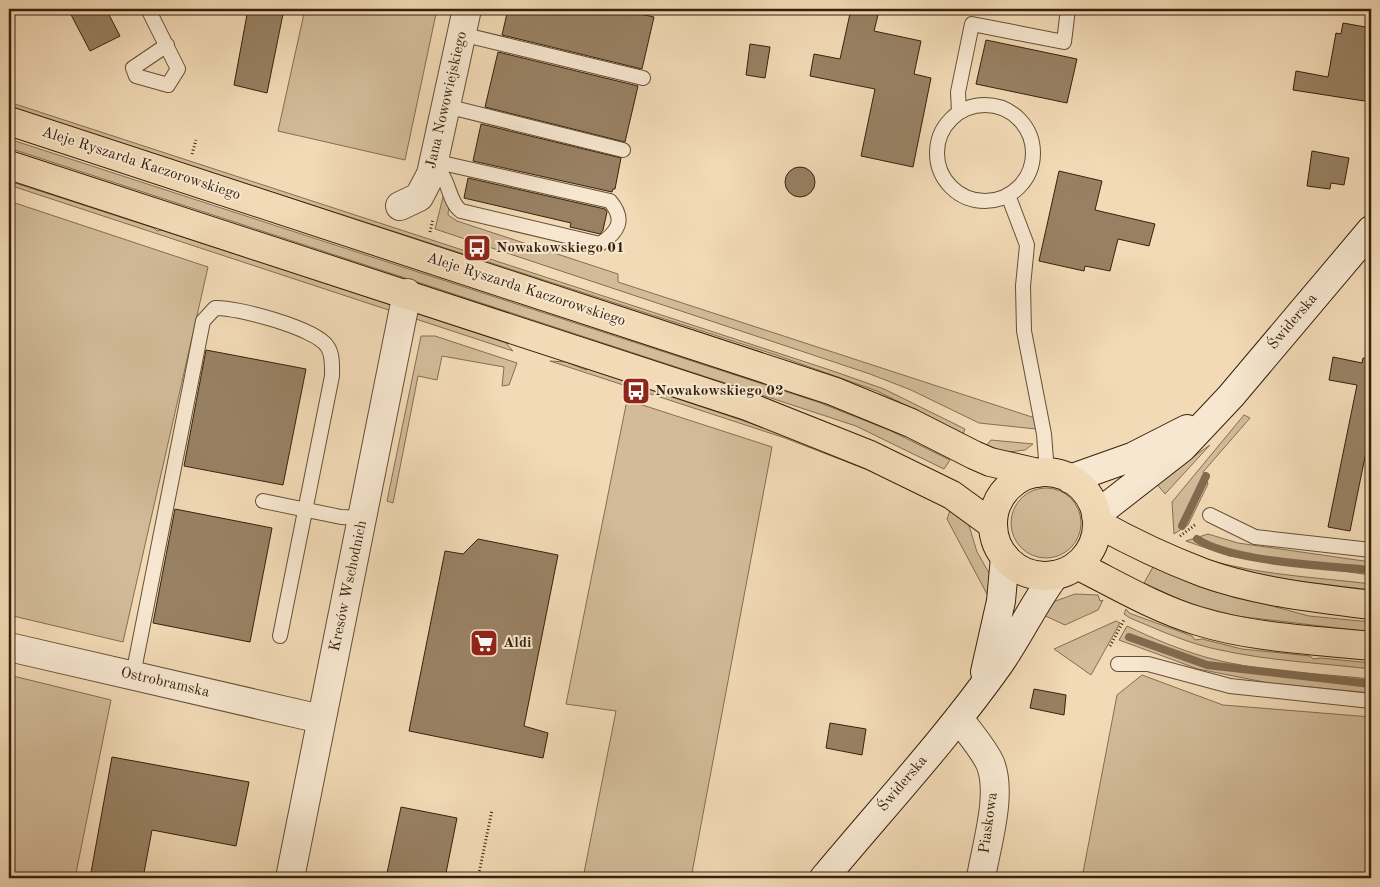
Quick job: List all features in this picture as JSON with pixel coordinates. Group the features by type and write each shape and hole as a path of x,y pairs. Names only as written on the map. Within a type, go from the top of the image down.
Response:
{"main road":[{"name":"Aleje Ryszarda Kaczorowskiego","path":"9,121 833,391 911,423 990,462 1052,474"},
{"path":"9,165 673,380 836,441 947,492 993,525"},
{"path":"1066,570 1092,546 1097,519 1090,498 1052,474 1020,479 1006,490 996,506 993,525 996,542 1004,557 1011,564 1028,573 1066,570 1158,607 1199,621 1242,632 1371,646"},
{"path":"1097,519 1146,549 1204,573 1295,595 1371,605"}],"street":[{"name":"Jana Nowowiejskiego","path":"400,206 419,198 433,163 464,22"},
{"name":"Świderska","path":"1097,519 1182,448 1371,230"},
{"name":"Kresów Wschodnich","path":"290,878 407,293"},
{"name":"Świderska","path":"1052,474 1132,457 1214,413"},
{"name":"Świderska","path":"980,688 991,649 1000,601 1004,557"},
{"name":"Świderska","path":"824,878 959,718 1001,662 1038,597 1066,570"},
{"name":"Ostrobramska","path":"9,647 321,719"},
{"name":"Piaskowa","path":"959,718 989,763 994,778 995,795 981,878"}],"lane":[{"path":"148,9 167,46"},
{"path":"959,112 958,92 972,24 1064,42 1068,9"},
{"path":"464,22 643,78"},
{"path":"989,105 1004,109 1016,117 1026,129 1032,143 1032,159 1028,174 1020,186 1008,196 992,201 976,200 960,195 948,184 940,170 936,154 939,138 947,123 959,112 973,107 989,105"},
{"path":"446,106 623,150"},
{"path":"433,163 610,201 618,210 618,224 614,235 600,244 462,210 456,206 442,172 433,163"},
{"path":"1008,196 1028,245 1024,286 1024,331 1052,474"},
{"path":"133,676 203,320 215,308 228,307 254,313 307,333 327,345 332,356 332,376 280,636"},
{"path":"263,502 341,517 363,518"},
{"path":"1210,514 1255,537 1371,550"},
{"path":"1118,664 1148,664 1230,686 1371,701"}],"path":[{"path":"191,156 196,140"},
{"path":"478,878 492,810"}],"shaded area":[{"path":"305,9 437,9 405,160 278,131"},
{"path":"9,102 830,370 884,389 965,429 963,434 877,391 773,354 9,107"},
{"path":"9,139 818,402 889,430 950,460 944,469 856,426 9,148"},
{"path":"9,181 154,228 157,231 161,230 505,342 513,351 9,185"},
{"path":"444,193 449,204 448,215 457,221 618,274 618,282 1035,418 1036,429 979,423 911,390 870,374 435,229"},
{"path":"9,201 208,267 123,642 9,615"},
{"path":"421,336 435,336 517,363 509,385 502,386 504,367 442,356 437,380 418,376 393,503 387,501"},
{"path":"550,361 566,362 840,453 929,497 925,497 878,474 785,438"},
{"path":"627,400 772,447 691,878 583,878 616,711 566,704"},
{"path":"1244,415 1250,418 1203,472 1208,484 1188,525 1174,534 1172,502"},
{"path":"991,440 1033,444 1025,450 1000,453 998,449 986,446"},
{"path":"1210,445 1165,494 1156,483"},
{"path":"1046,488 1059,491 1071,498 1078,510 1081,523 1078,536 1071,548 1059,555 1046,558 1033,555 1021,548 1014,536 1011,523 1014,510 1021,498 1033,491"},
{"path":"951,508 968,522 977,552 992,578 988,596 947,519"},
{"path":"1208,534 1238,543 1371,562 1371,575 1229,556 1186,541"},
{"path":"1202,558 1265,572 1371,584 1371,590 1239,574"},
{"path":"1153,567 1220,592 1309,616 1371,622 1371,632 1237,616 1187,603 1144,583"},
{"path":"1075,594 1098,595 1100,601 1103,600 1098,610 1065,625 1041,614 1050,603"},
{"path":"1126,609 1129,613 1192,636 1195,640 1202,639 1242,649 1310,656 1313,659 1321,658 1371,663 1371,669 1258,657 1208,647 1174,636 1130,618 1124,614"},
{"path":"1116,621 1120,623 1091,675 1054,649"},
{"path":"1127,626 1175,647 1225,662 1266,669 1371,679 1371,693 1269,683 1198,669 1119,640"},
{"path":"9,675 111,700 75,878 9,878"},
{"path":"1142,675 1223,705 1371,717 1371,878 1082,878 1117,695"}],"building":[{"path":"68,9 106,9 120,36 90,51"},
{"path":"248,9 284,9 267,93 234,85"},
{"path":"508,9 618,9 654,17 642,69 502,35"},
{"path":"851,9 878,15 874,31 921,41 914,74 931,78 913,167 861,156 875,89 810,76 814,54 840,59"},
{"path":"1343,23 1371,28 1371,102 1293,90 1296,71 1328,77 1336,33 1341,34"},
{"path":"986,40 1077,59 1067,103 976,84"},
{"path":"750,44 770,47 765,78 746,75"},
{"path":"498,52 638,86 625,142 485,107"},
{"path":"481,124 621,158 615,189 612,192 473,161"},
{"path":"1312,151 1349,158 1344,185 1331,183 1330,189 1307,186"},
{"path":"800,167 811,171 815,182 811,193 800,197 789,193 785,182 789,171"},
{"path":"1059,171 1102,181 1095,210 1155,224 1149,246 1118,239 1110,271 1085,266 1084,271 1039,261"},
{"path":"468,178 605,209 607,212 603,230 600,234 570,227 571,223 464,198"},
{"path":"206,350 306,369 283,485 184,466"},
{"path":"1333,357 1362,363 1363,358 1371,359 1371,443 1368,442 1350,531 1328,527 1357,385 1329,380"},
{"path":"175,509 272,528 250,642 153,623"},
{"name":"Aldi","path":"478,539 558,555 524,726 548,733 543,758 409,731 445,551 463,554"},
{"path":"1034,689 1066,695 1064,715 1030,708"},
{"path":"830,723 866,729 862,755 826,748"},
{"path":"112,757 249,782 236,846 152,830 143,878 90,878"},
{"path":"401,807 457,818 445,878 386,878"}],"waterway":[{"path":"1182,526 1206,476"},
{"path":"1197,539 1213,547 1256,558 1371,570"},
{"path":"1129,637 1207,665 1371,684"}],"place":[{"name":"Nowakowskiego 01","path":"477,248"},
{"name":"Nowakowskiego 02","path":"636,391"},
{"name":"Aldi","path":"484,643"}]}
